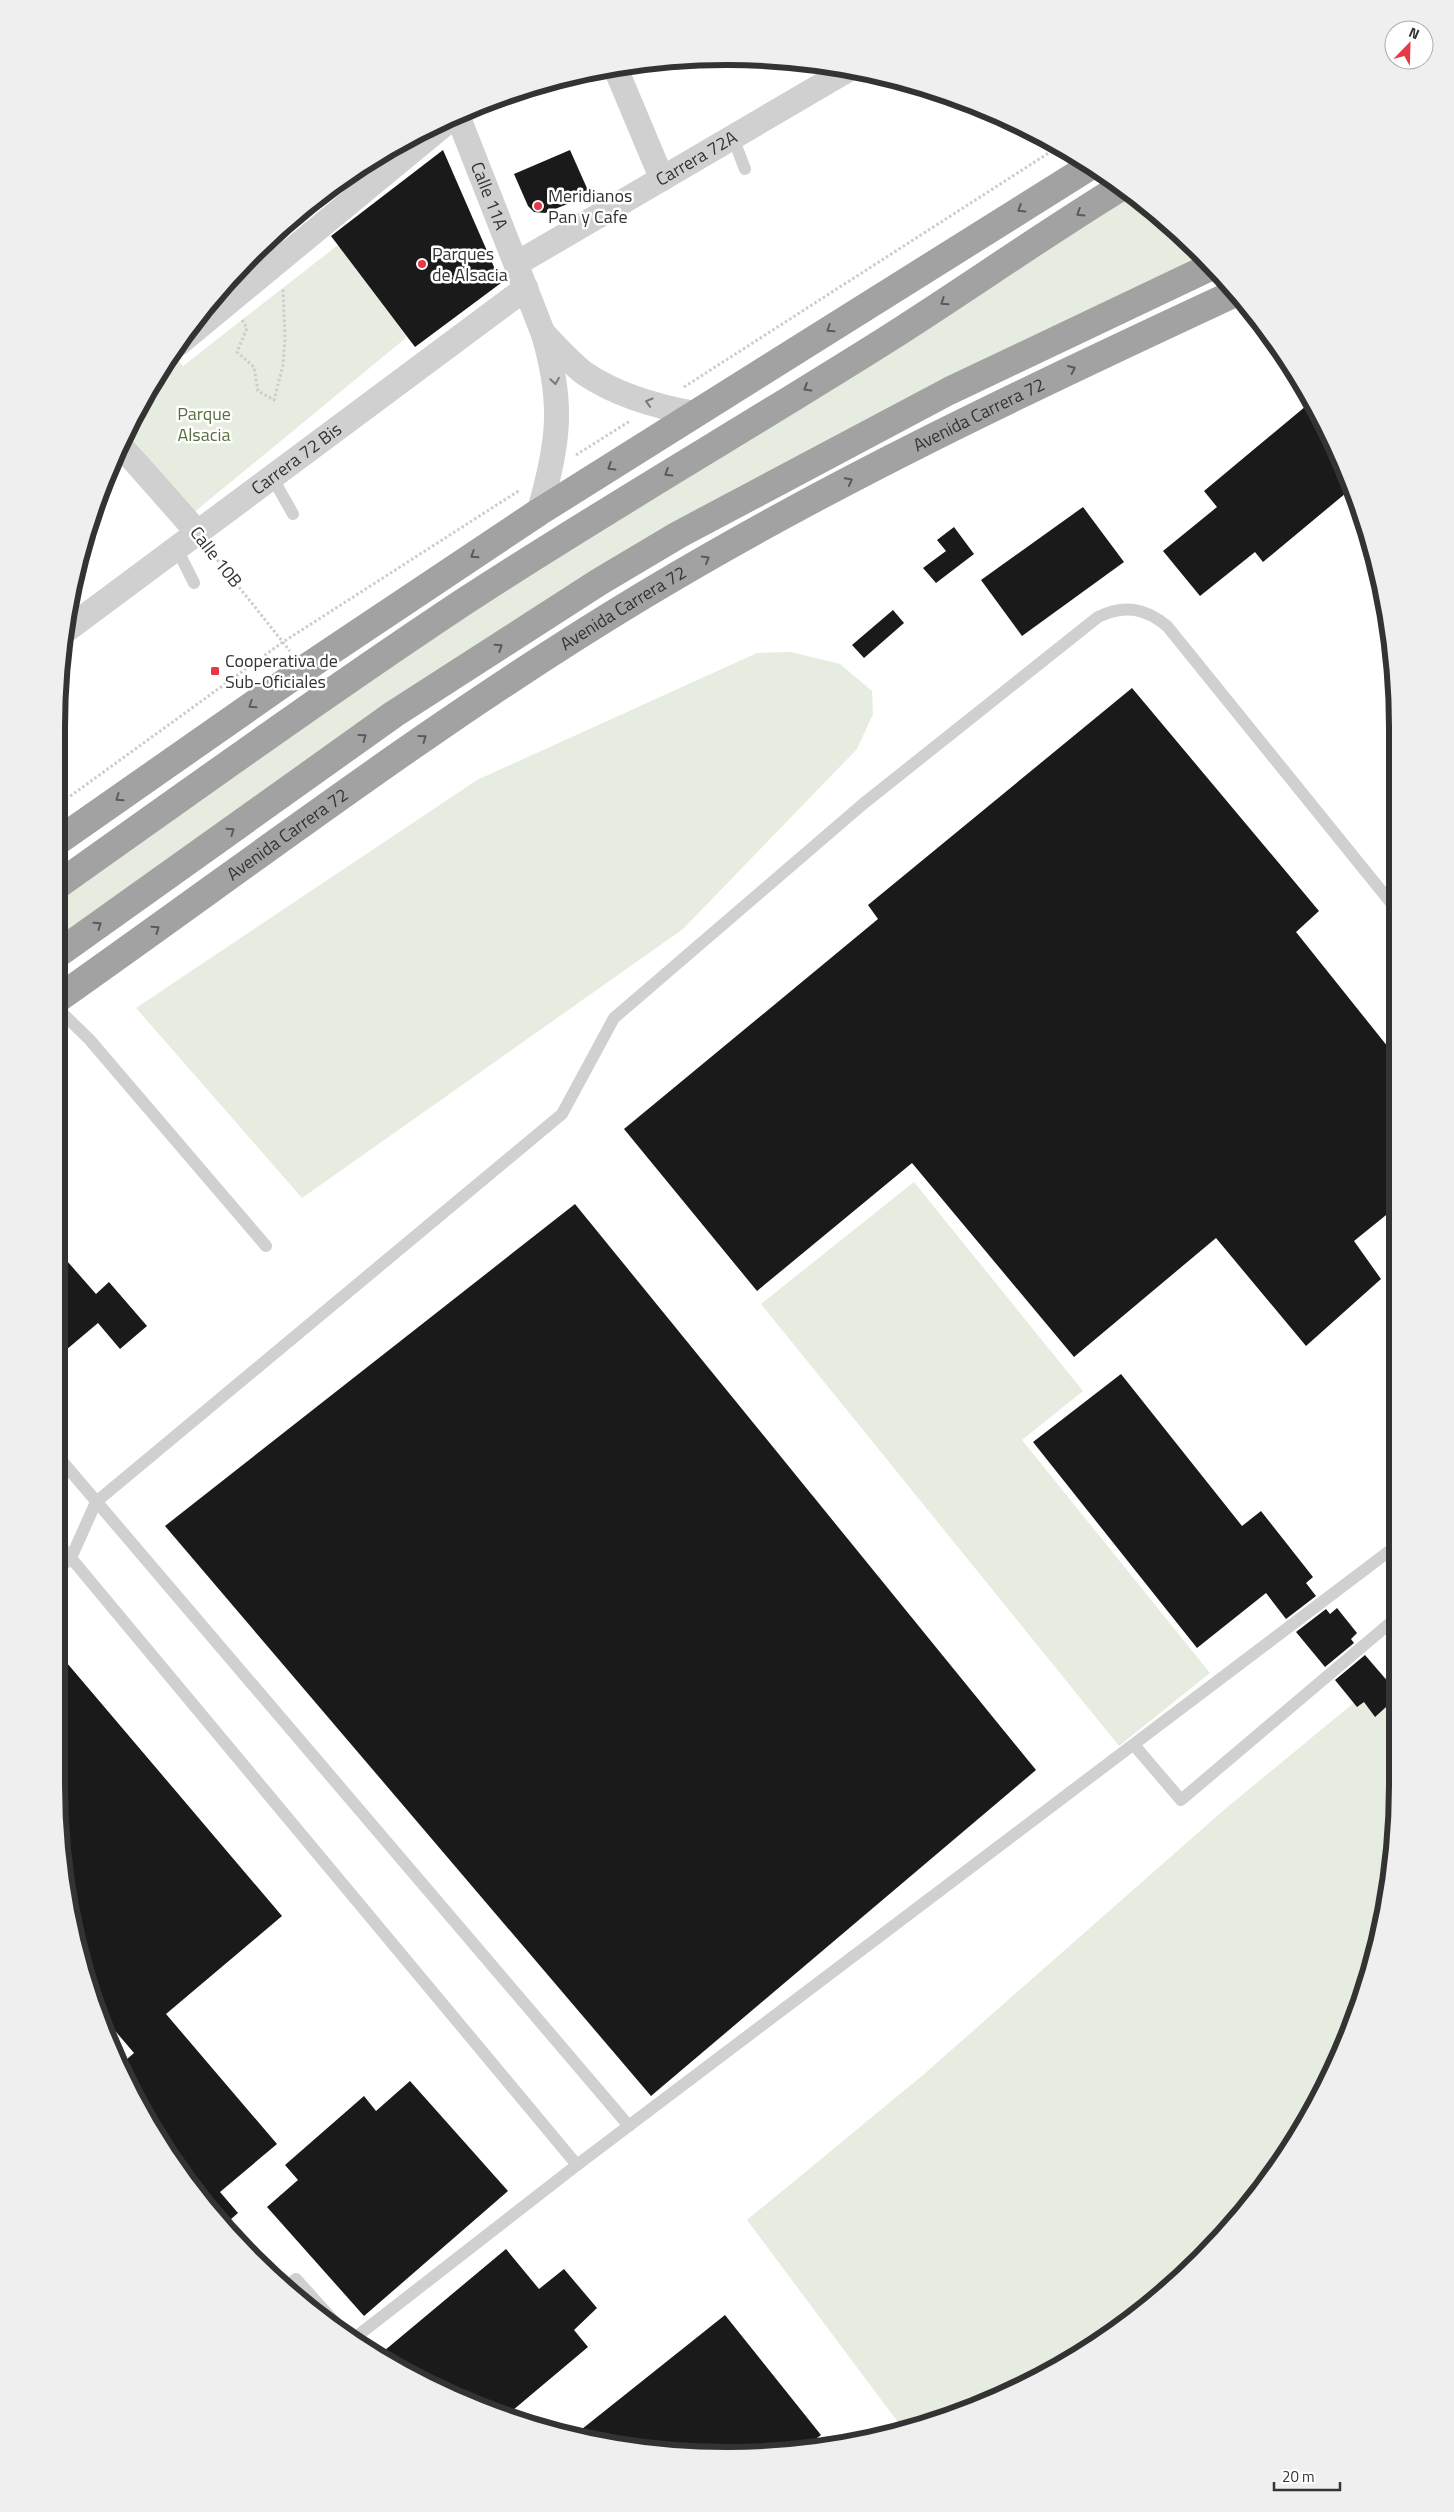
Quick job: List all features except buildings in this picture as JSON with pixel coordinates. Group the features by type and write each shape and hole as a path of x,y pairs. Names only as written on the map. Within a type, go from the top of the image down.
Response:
{"highway":[{"path":"65,836 304,669 539,512 1084,170"},
{"path":"65,880 286,723 462,603 678,467 887,340 1115,191"},
{"name":"Avenida Carrera 72","path":"65,949 394,714 612,574 678,534 949,391 1205,269"},
{"name":"Avenida Carrera 72","path":"65,994 443,724 574,638 720,550 947,429 1229,296"},
{"path":"574,638 612,574"},
{"path":"213,732 286,723"}],"street":[{"path":"618,75 662,179"},
{"name":"Carrera 72A","path":"516,264 839,75"},
{"name":"Calle 11A","path":"460,121 526,288 543,333 552,365 558,398 557,426 551,470 539,512"},
{"path":"202,324 433,134"},
{"name":"Carrera 72 Bis","path":"74,620 177,549 526,288"},
{"name":"Calle 11A","path":"543,333 584,372 619,392 656,404 697,414"},
{"name":"Calle 10B","path":"125,451 198,533"}],"lane":[{"path":"732,138 744,169"},
{"path":"272,477 293,514"},
{"path":"177,549 194,583"},
{"path":"65,1563 71,1558 96,1502 562,1114 614,1018 864,804 1098,617 1110,611 1125,608 1140,610 1153,615 1167,626 1389,900"},
{"path":"65,1016 89,1039 266,1246"},
{"path":"65,1466 629,2126"},
{"path":"65,1551 577,2165"},
{"path":"358,2334 577,2165 1389,1551"},
{"path":"1134,1745 1181,1800 1389,1624"},
{"path":"291,2283 296,2279 324,2310"}],"path":[{"path":"65,800 283,642 1052,151"},
{"path":"231,300 247,328 237,352 254,367 258,391 274,400 283,366 285,339 281,259"},
{"name":"Calle 10B","path":"198,533 304,669"}],"green space":[{"path":"1126,199 1163,229 1198,263 952,376 65,934 65,893 409,650"},
{"name":"Parque Alsacia","path":"338,245 407,337 192,514 132,437 177,359 183,366"},
{"path":"791,652 840,664 872,691 873,714 857,749 683,929 302,1198 136,1008 477,780 757,653"},
{"path":"914,1182 1083,1391 1022,1440 1210,1673 1119,1746 761,1304"},
{"path":"1389,1674 1388,1828 1376,1914 1354,1998 1339,2038 1321,2078 1277,2153 1225,2221 1163,2283 1130,2310 1095,2335 1020,2379 940,2412 899,2424 747,2220 923,2075 1225,1809"}],"place":[{"name":"Meridianos Pan y Cafe","path":"538,206"},
{"name":"Parques de Alsacia","path":"422,264"},
{"name":"Cooperativa de Sub-Oficiales","path":"215,671"}]}
